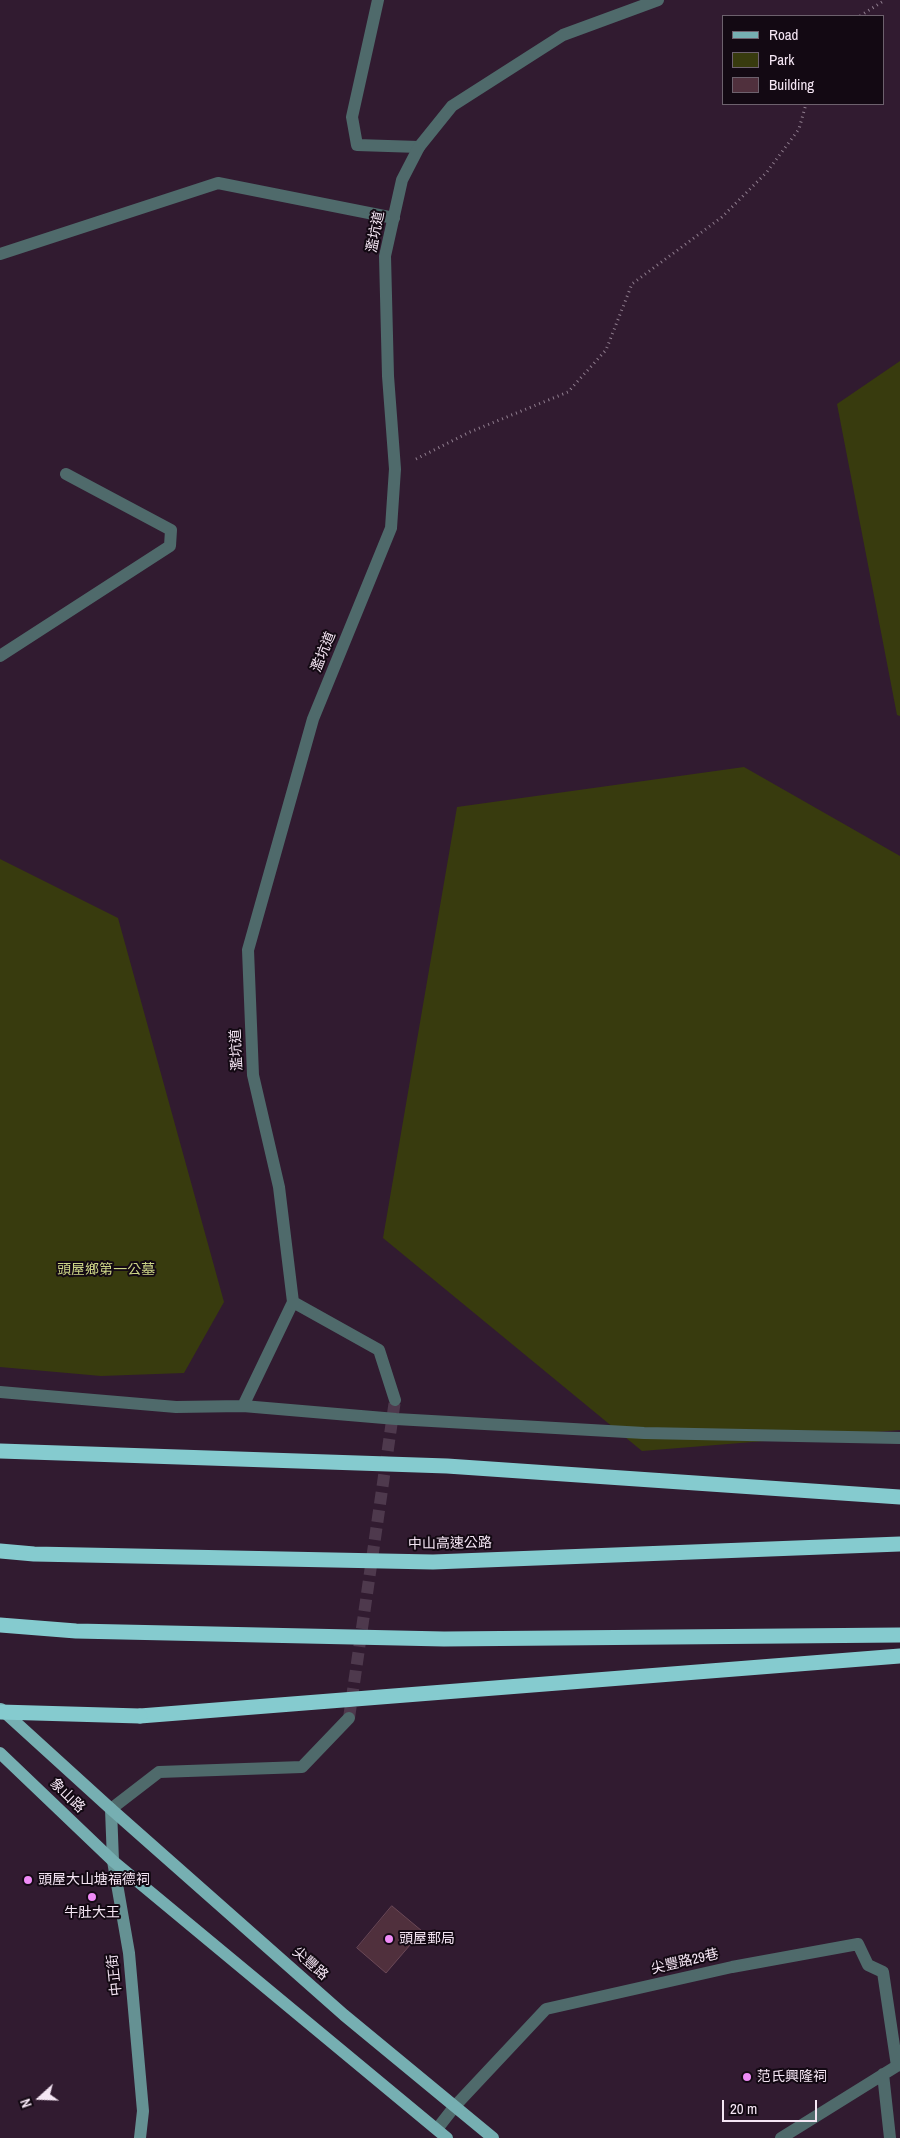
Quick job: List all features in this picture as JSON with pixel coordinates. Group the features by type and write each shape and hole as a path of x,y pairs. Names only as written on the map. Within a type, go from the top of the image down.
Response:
{"highway":[{"path":"0,1451 447,1466 900,1497"},
{"name":"中山高速公路","path":"0,1551 34,1554 432,1562 900,1544"},
{"path":"0,1625 76,1631 444,1639 900,1635"},
{"path":"0,1712 140,1716 900,1656"}],"main road":[{"name":"象山路","path":"0,1708 111,1809"},
{"name":"象山路","path":"0,1753 113,1861"},
{"name":"中正街","path":"111,1809 113,1861 129,1953 143,2111 140,2138"},
{"name":"尖豐路","path":"111,1809 344,2015 493,2138"},
{"path":"113,1861 447,2138"}],"street":[{"path":"378,0 352,117 357,146 419,147"},
{"name":"濫坑道","path":"293,1302 279,1187 253,1075 248,950 312,719 392,528 395,469 388,376 385,256 402,180 419,147 452,106 564,35 658,0"},
{"path":"0,254 218,183 394,218"},
{"path":"0,656 170,546 171,530 66,474"},
{"path":"243,1406 293,1302 379,1350 395,1400"},
{"path":"0,1392 176,1408 243,1406 396,1419 644,1433 900,1438"},
{"path":"111,1809 159,1772 302,1768 349,1718"},
{"name":"尖豐路29巷","path":"437,2129 455,2106 546,2009 732,1967 858,1944 868,1965 883,1972 898,2065"},
{"path":"781,2138 898,2065"},
{"path":"883,2074 890,2138"}],"path":[{"path":"862,15 885,0"},
{"path":"395,469 470,432 568,392 606,350 632,284 722,217 767,172 799,129 806,105"}],"green space":[{"path":"900,361 900,716 897,715 837,404"},
{"path":"744,767 900,856 900,1430 642,1451 383,1238 457,807"},
{"name":"頭屋鄉第一公墓","path":"0,859 118,918 224,1302 184,1373 101,1376 0,1367"}],"building":[{"name":"頭屋郵局","path":"392,1906 422,1931 386,1973 357,1948"}],"tunnel":[{"path":"349,1718 395,1400"}],"place":[{"name":"頭屋大山塘福德祠","path":"28,1880"},
{"name":"牛肚大王","path":"92,1897"},
{"name":"頭屋郵局","path":"389,1939"},
{"name":"范氏興隆祠","path":"747,2077"}]}
